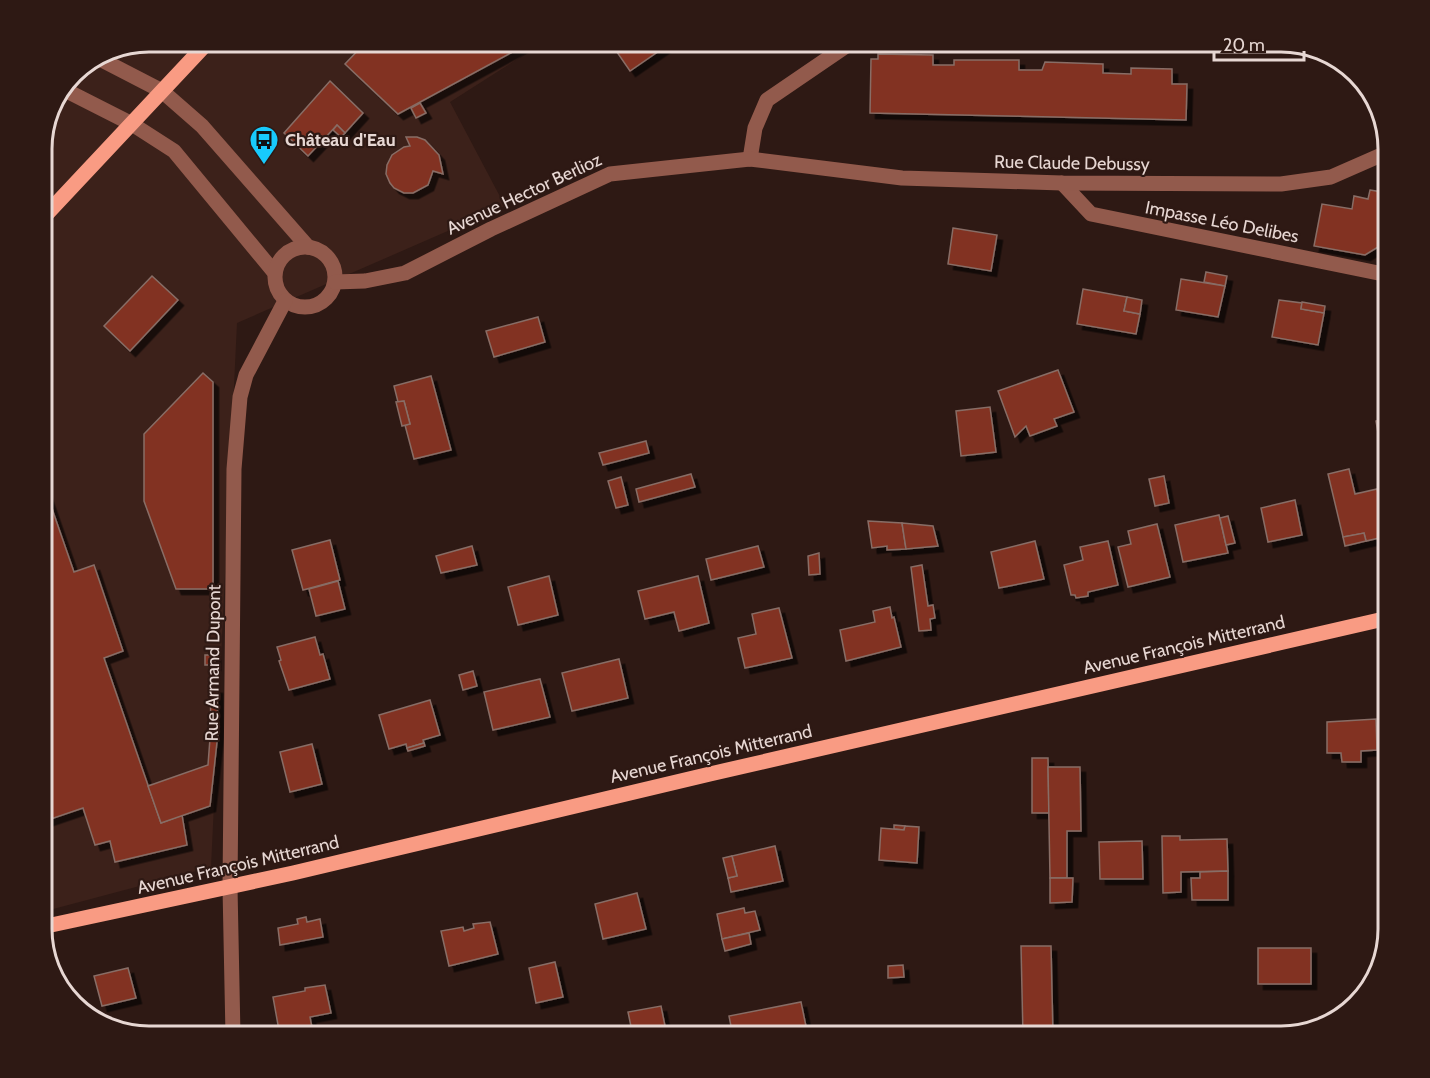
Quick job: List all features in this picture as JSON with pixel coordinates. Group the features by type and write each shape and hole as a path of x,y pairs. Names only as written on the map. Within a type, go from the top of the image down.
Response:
{"main road":[{"path":"53,207 199,52"},
{"name":"Avenue François Mitterrand","path":"53,925 230,887 1378,620"}],"street":[{"path":"750,159 755,128 767,100 837,52"},
{"path":"108,63 162,92 202,126 308,247"},
{"path":"72,93 132,124 174,151 274,272"},
{"name":"Rue Claude Debussy","path":"750,159 902,178 1062,183 1281,184 1331,177 1378,156"},
{"name":"Avenue Hector Berlioz","path":"335,282 365,281 405,273 491,229 610,174 750,159"},
{"name":"Impasse Léo Delibes","path":"1062,183 1091,214 1378,273"},
{"path":"308,247 317,249 332,262 335,282 327,298 311,307 302,308 285,301 278,292 274,282 274,272 283,256 290,250 308,247"},
{"name":"Rue Armand Dupont","path":"233,1026 230,887 234,469 240,396 246,375 285,301"}],"shaded area":[{"path":"150,52 528,52 450,102 505,206 237,323 211,867 53,909 53,143 56,125 63,107 86,77 101,66 131,54"}],"building":[{"path":"356,52 513,52 398,114 345,64"},
{"path":"617,52 658,52 630,71"},
{"path":"878,54 933,55 933,65 954,65 954,60 1019,60 1019,70 1042,70 1045,62 1103,64 1103,73 1131,74 1131,68 1172,69 1172,84 1187,84 1186,120 870,113 871,59 878,59"},
{"path":"330,81 363,113 345,133 337,125 308,156 284,133"},
{"path":"420,103 426,113 416,118 411,108"},
{"path":"337,125 345,133 341,137 333,130"},
{"path":"406,137 425,140 439,155 443,174 433,171 428,185 413,193 404,193 394,188 386,174 392,155 410,146"},
{"path":"1370,190 1378,191 1378,247 1365,255 1314,246 1322,204 1352,209 1354,196 1368,199"},
{"path":"953,228 997,235 991,271 948,264"},
{"path":"1206,272 1227,276 1225,286 1204,282"},
{"path":"152,276 178,300 130,351 104,326"},
{"path":"1181,279 1225,286 1218,317 1176,310"},
{"path":"1083,289 1127,297 1124,311 1140,314 1136,334 1077,324"},
{"path":"1127,297 1142,300 1140,314 1124,311"},
{"path":"1279,300 1302,303 1301,309 1324,313 1318,345 1272,337"},
{"path":"1302,302 1325,306 1324,313 1301,309"},
{"path":"538,317 545,342 494,357 486,331"},
{"path":"1058,370 1074,412 1054,419 1057,426 1030,436 1026,426 1015,437 998,391"},
{"path":"203,373 213,382 213,589 176,589 144,501 144,434"},
{"path":"431,376 451,450 414,459 405,425 410,424 404,401 398,402 394,386"},
{"path":"404,401 410,424 402,426 396,402"},
{"path":"990,407 996,452 961,456 956,411"},
{"path":"646,441 649,453 603,465 599,453"},
{"path":"1349,469 1355,494 1377,489 1378,538 1366,541 1364,533 1343,537 1328,474"},
{"path":"691,474 695,487 639,502 636,489"},
{"path":"1164,476 1169,503 1155,506 1149,479"},
{"path":"621,477 628,505 616,508 608,481"},
{"path":"1295,500 1302,535 1268,542 1261,508"},
{"path":"53,512 74,572 94,565 123,651 104,658 161,823 182,815 187,845 115,862 110,841 95,845 83,808 53,818"},
{"path":"1219,515 1228,553 1183,562 1175,525"},
{"path":"1228,516 1235,543 1226,545 1220,518"},
{"path":"868,521 902,523 906,549 887,550 887,546 872,548"},
{"path":"902,523 933,526 938,546 906,549"},
{"path":"1157,524 1170,577 1128,587 1118,547 1131,544 1128,531"},
{"path":"1364,533 1366,541 1345,546 1343,537"},
{"path":"330,540 340,580 303,590 292,550"},
{"path":"1035,541 1044,579 999,588 991,552"},
{"path":"1108,541 1118,585 1088,592 1088,596 1076,598 1075,595 1071,595 1064,565 1083,560 1080,547"},
{"path":"472,546 477,565 441,573 436,556"},
{"path":"758,546 764,567 711,580 706,559"},
{"path":"819,553 820,574 809,575 808,556"},
{"path":"922,565 928,606 933,605 935,618 930,619 931,630 919,631 911,567"},
{"path":"549,576 558,615 518,625 508,587"},
{"path":"698,576 709,623 679,631 674,612 645,619 638,591"},
{"path":"338,581 345,609 316,616 309,589"},
{"path":"890,607 901,647 846,661 840,630 875,622 873,611"},
{"path":"779,608 792,658 745,668 738,638 756,634 752,614"},
{"path":"315,637 320,655 323,654 330,679 289,690 279,661 281,660 277,647"},
{"path":"205,655 215,655 215,665 205,665"},
{"path":"619,659 628,698 572,711 562,673"},
{"path":"473,671 477,686 463,690 459,675"},
{"path":"540,679 550,717 493,730 484,692"},
{"path":"210,688 217,688 218,733 210,806 161,823 148,786 208,765 211,725"},
{"path":"430,700 440,735 407,748 406,744 389,749 379,715"},
{"path":"1376,719 1377,750 1361,751 1361,762 1342,762 1341,753 1327,753 1327,722"},
{"path":"424,743 425,746 408,751 407,748"},
{"path":"312,744 322,784 290,792 280,752"},
{"path":"1032,758 1048,758 1049,813 1032,813"},
{"path":"1048,767 1080,767 1081,831 1067,831 1067,878 1050,878"},
{"path":"894,825 905,826 904,830 894,829"},
{"path":"905,826 919,827 917,863 879,860 881,828 904,830"},
{"path":"1162,836 1180,836 1180,840 1227,839 1228,871 1181,872 1181,892 1163,893"},
{"path":"1142,841 1143,879 1100,879 1099,842"},
{"path":"775,846 783,881 731,892 728,878 737,876 732,856"},
{"path":"732,856 737,876 728,878 723,858"},
{"path":"1228,871 1228,900 1192,900 1191,878 1200,878 1200,872"},
{"path":"1050,878 1073,878 1072,902 1050,903"},
{"path":"637,893 646,929 603,939 595,904"},
{"path":"744,908 745,913 755,911 760,930 722,939 717,914"},
{"path":"306,917 307,922 320,919 323,937 280,945 278,928 298,924 297,919"},
{"path":"490,922 498,954 449,966 441,931 463,927 464,931 474,928 473,924"},
{"path":"749,933 751,944 725,951 722,939"},
{"path":"1021,946 1051,946 1053,1026 1023,1026"},
{"path":"1258,948 1311,948 1311,984 1258,984"},
{"path":"555,962 563,997 536,1003 529,968"},
{"path":"903,965 904,977 888,978 888,966"},
{"path":"128,968 136,998 102,1006 94,976"},
{"path":"325,985 331,1013 310,1017 312,1026 278,1026 273,997 305,991 305,988"},
{"path":"801,1002 806,1026 731,1026 729,1016"},
{"path":"661,1006 665,1026 631,1026 628,1012"}],"place":[{"name":"Château d'Eau","path":"264,166"}]}
